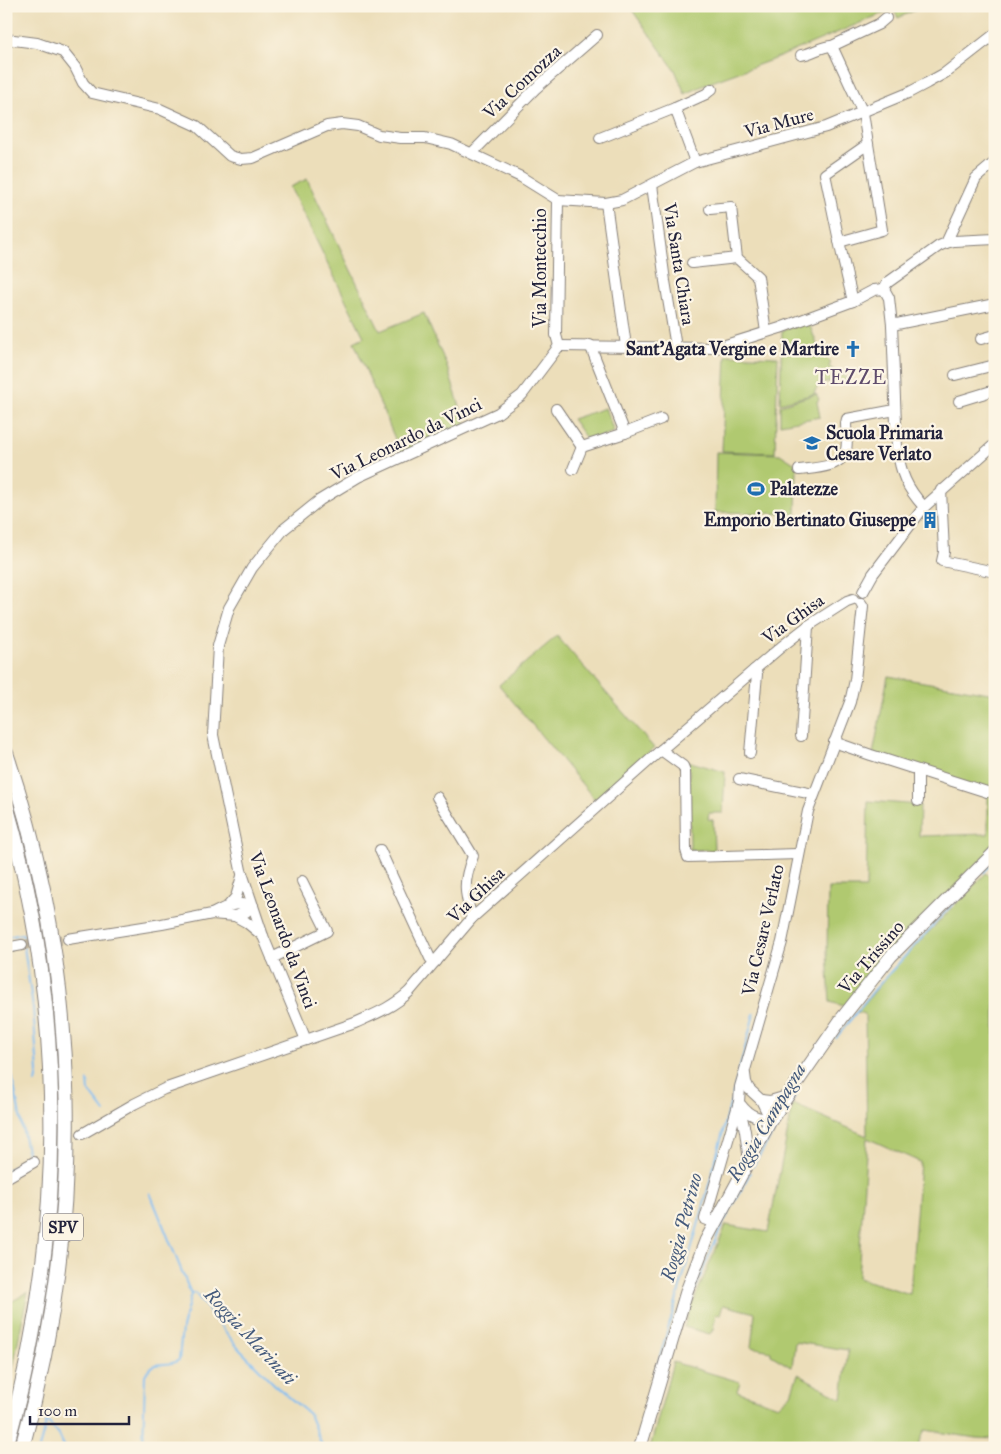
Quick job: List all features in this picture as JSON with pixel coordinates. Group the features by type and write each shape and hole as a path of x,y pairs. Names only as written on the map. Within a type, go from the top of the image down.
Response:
{"highway":[{"name":"SPV","path":"6,753 27,821 41,879 54,952 61,1003 67,1113 64,1223 54,1304 45,1355 22,1448"},
{"name":"SPV","path":"6,805 30,902 40,956 46,1006 52,1115 48,1225 33,1334 6,1447"}],"main road":[{"name":"Via Trissino","path":"787,1096 842,1018 891,956 995,852"},
{"path":"640,1448 687,1290 706,1240 787,1096"}],"street":[{"path":"801,55 825,46 832,46 878,24 886,18"},
{"name":"Via Mure","path":"558,200 606,203 622,200 695,162 826,127 908,93 939,76 995,34"},
{"name":"Via Comozza","path":"472,153 535,88 597,36"},
{"name":"Via Montecchio","path":"6,39 37,43 63,52 75,67 83,83 92,93 168,112 197,126 230,156 241,159 254,158 327,126 342,124 358,126 379,135 401,138 425,138 451,144 521,177 558,200 556,335 559,346 716,348 853,301 874,290 884,289"},
{"path":"832,46 862,112 882,230 840,242"},
{"path":"600,138 675,108 706,94 712,89"},
{"path":"675,108 695,162"},
{"path":"853,301 826,174 868,144"},
{"path":"946,243 976,178 995,162"},
{"name":"Via Santa Chiara","path":"652,185 676,347"},
{"path":"606,203 626,346"},
{"path":"710,209 731,207 737,258 758,277 766,332"},
{"path":"924,507 912,494 905,482 900,467 897,448 892,325 889,298 884,289 888,283 938,246 954,241 995,239"},
{"path":"692,263 737,258"},
{"path":"892,325 995,304"},
{"path":"981,339 995,335"},
{"name":"Via Leonardo da Vinci","path":"306,1040 263,936 243,875 213,735 218,646 229,608 252,568 284,529 320,500 358,477 498,413 522,395 559,346"},
{"path":"590,346 625,433"},
{"path":"956,375 995,365"},
{"path":"959,401 995,390"},
{"path":"556,409 582,448"},
{"path":"799,470 836,463 842,459 846,450 847,419 895,410"},
{"path":"573,469 582,448 661,419"},
{"path":"857,601 853,595 855,592 859,590 863,592 873,574 924,507 995,444"},
{"path":"941,490 944,552 942,561 995,572"},
{"name":"Via Ghisa","path":"82,1134 134,1104 187,1080 356,1023 390,1007 409,992 472,918 661,750 808,626 847,600 857,601"},
{"name":"Via Cesare Verlato","path":"715,1224 705,1219 739,1102 740,1087 784,934 798,854 813,794 850,702 855,680 863,606 857,601"},
{"path":"801,736 808,626"},
{"path":"750,752 757,674 754,670"},
{"path":"834,742 918,771 988,792"},
{"path":"661,750 684,766 686,850 688,857 798,854"},
{"path":"918,771 918,801"},
{"path":"739,778 813,794"},
{"path":"437,797 473,856 466,873 465,886 472,918"},
{"path":"380,850 430,958 435,962"},
{"path":"212,914 228,905 236,897 243,875"},
{"path":"272,958 327,931 302,881"},
{"path":"228,905 240,903 253,906"},
{"path":"236,916 246,912 253,906"},
{"path":"68,939 212,914 236,916 263,936"},
{"path":"6,948 22,946"},
{"path":"745,1073 746,1082 750,1090 761,1100 772,1120"},
{"path":"761,1100 770,1101 787,1096"},
{"path":"739,1102 746,1113 772,1120"},
{"name":"Via Cesare Verlato","path":"739,1102 749,1161"},
{"path":"6,1178 34,1162"}],"green space":[{"path":"635,6 924,6 898,18 893,9 685,94 675,70 632,10"},
{"path":"307,179 380,331 424,313 446,364 466,425 401,453 354,342 364,337 290,187"},
{"path":"808,321 820,352 831,362 829,367 847,378 845,382 822,384 816,389 814,394 780,403 782,331"},
{"path":"726,355 778,357 775,453 722,451"},
{"path":"816,394 819,399 817,402 820,417 780,424 780,405"},
{"path":"605,408 614,432 588,441 572,419"},
{"name":"Palatezze","path":"716,452 780,454 797,465 796,514 715,512"},
{"path":"557,636 654,748 597,802 499,685"},
{"path":"888,676 995,694 995,847 844,1006 830,1002 827,953 828,888 866,888 868,801 920,805 919,836 988,834 988,793 873,754"},
{"path":"687,761 725,772 723,813 709,813 708,819 713,820 714,850 690,850 689,768"},
{"path":"986,873 992,879 992,923 995,924 995,1439 925,1430 917,1448 650,1448 673,1362 740,1382 737,1391 778,1406 791,1394 798,1374 842,1399 848,1350 795,1342 792,1367 789,1366 771,1355 771,1351 751,1347 755,1313 723,1305 720,1315 716,1314 710,1334 684,1327 726,1225 768,1232 793,1104 867,1136 865,1014 857,1012 897,965","holes":["867,1138 920,1162 910,1294 858,1278"]},
{"path":"28,1292 6,1402 6,1305"}],"waterway":[{"name":"Roggia Campagna","path":"984,872 995,861"},
{"name":"Roggia Campagna","path":"836,1038 874,990 957,899"},
{"path":"6,937 23,934 24,942"},
{"path":"24,947 33,1008 38,1072 36,1083"},
{"name":"Roggia Petrino","path":"647,1402 701,1215 754,1014"},
{"path":"6,1061 12,1076 29,1161"},
{"path":"88,1081 89,1091 105,1112"},
{"name":"Roggia Campagna","path":"753,1166 797,1093"},
{"path":"6,1171 28,1159"},
{"name":"Roggia Campagna","path":"689,1304 720,1229 750,1173"},
{"path":"143,1448 145,1375 153,1366 169,1364 179,1360 182,1328 191,1294 150,1193"},
{"name":"Roggia Marinati","path":"191,1294 195,1293 239,1349 276,1386 309,1414 323,1448"},
{"path":"43,1416 59,1435 65,1448"},
{"path":"39,1448 47,1420"}],"tunnel":[{"path":"22,945 68,939"}],"place":[{"name":"Sant'Agata Vergine e Martire","path":"853,349"},
{"name":"Scuola Primaria Cesare Verlato","path":"812,443"},
{"name":"Palatezze","path":"756,489"},
{"name":"Emporio Bertinato Giuseppe","path":"930,520"}],"district":[{"name":"TEZZE","path":"851,377"}]}
